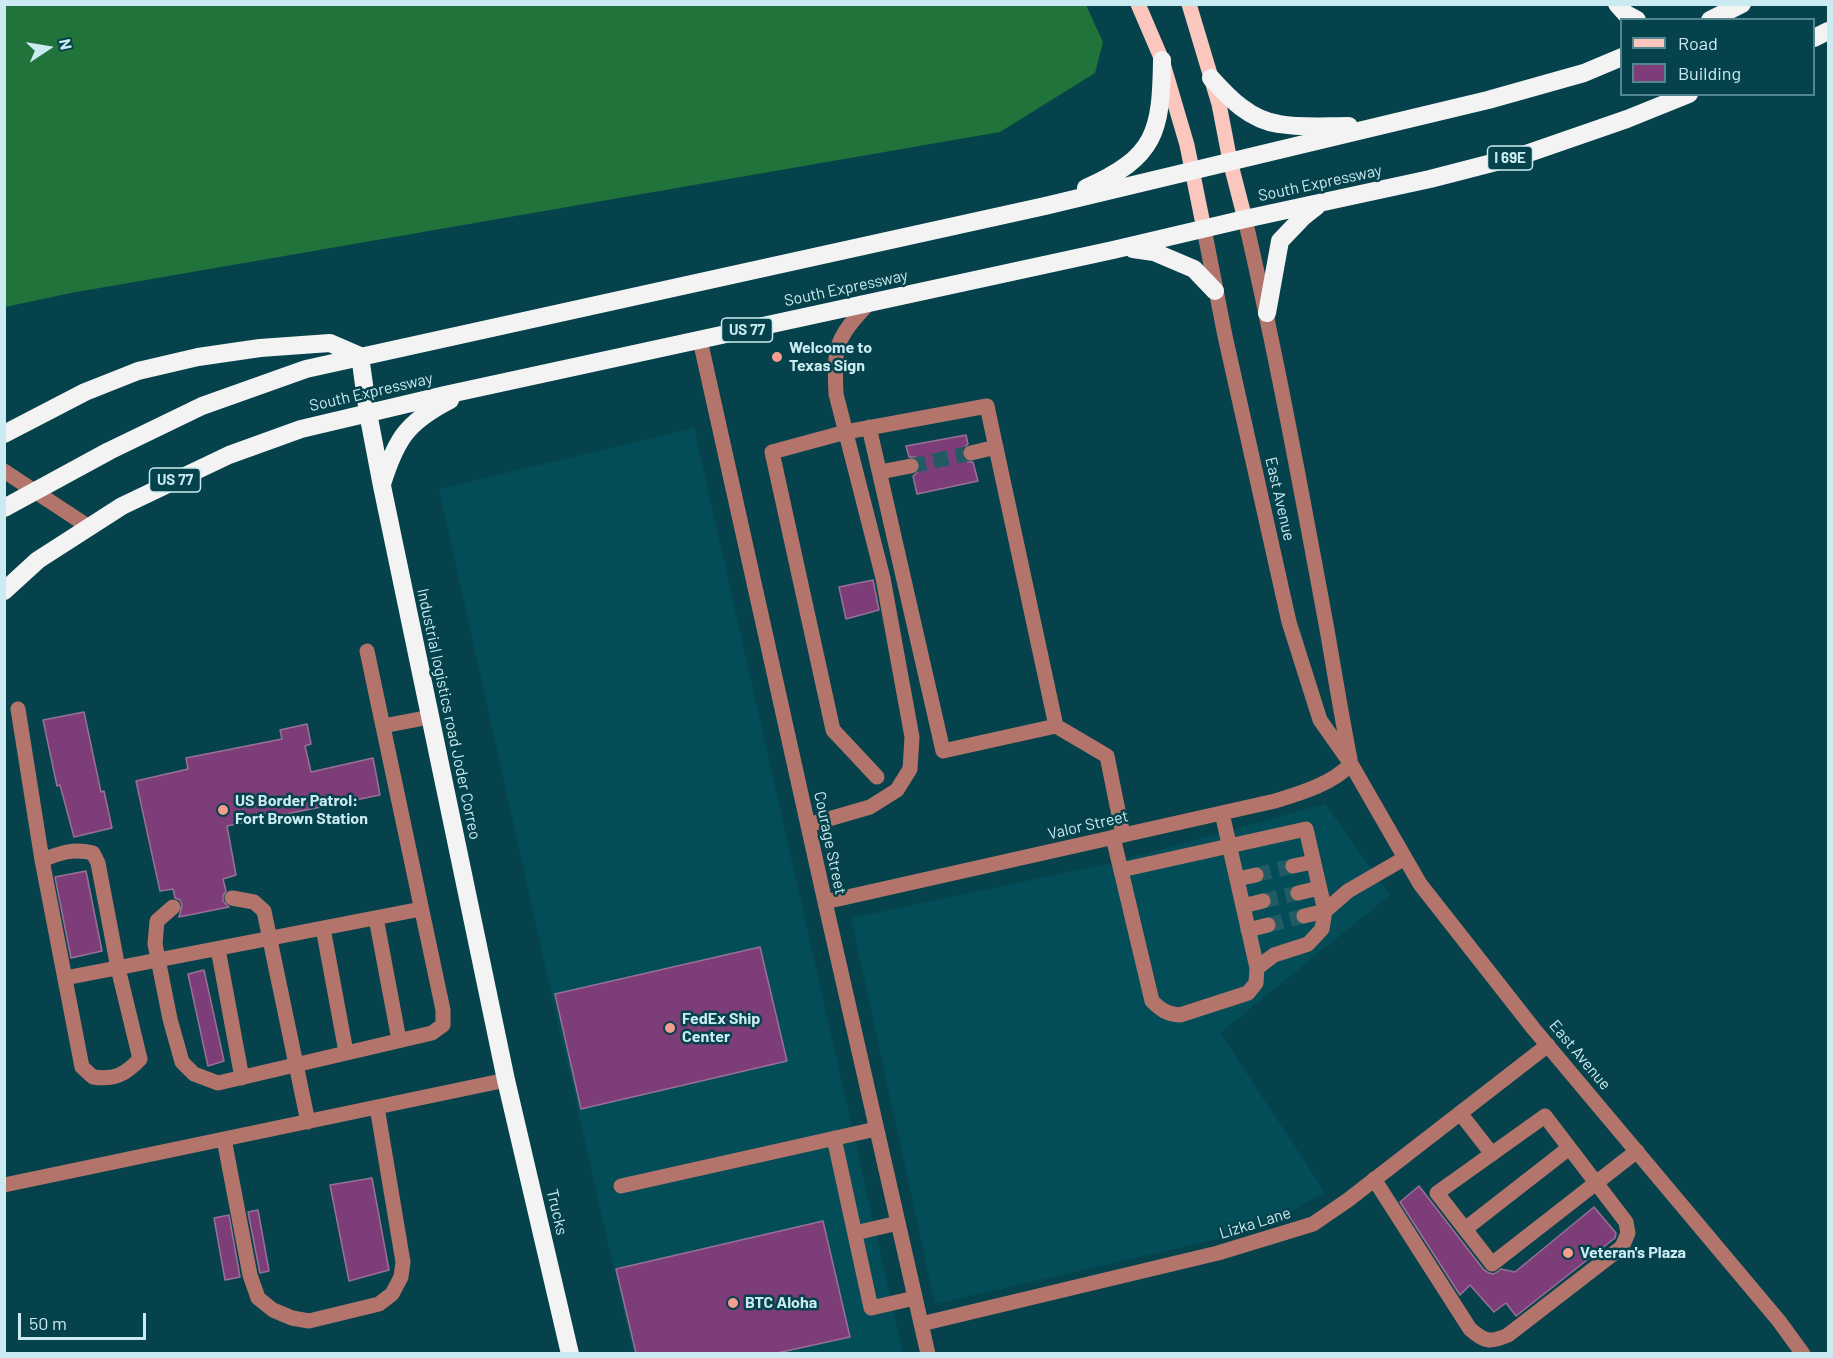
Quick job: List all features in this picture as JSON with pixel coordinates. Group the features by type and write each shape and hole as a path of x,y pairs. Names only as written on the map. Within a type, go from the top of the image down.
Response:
{"highway":[{"path":"1617,4 1633,18"},
{"path":"1714,18 1742,4"},
{"path":"4,508 109,451 202,406 306,369 1045,206 1488,100 1584,73 1620,58"},
{"path":"1045,206 1103,181 1124,167 1147,146 1156,128 1161,102 1162,60"},
{"path":"1211,78 1238,105 1253,115 1278,124 1374,127"},
{"name":"South Expressway","path":"4,591 38,560 122,506 229,455 301,429 476,388 1430,179 1523,155 1627,119 1684,96"},
{"path":"1267,313 1280,241 1303,217 1324,202"},
{"path":"1126,247 1154,252 1194,269 1215,291"},
{"path":"4,434 96,388 138,371 198,357 260,348 330,343 360,356"},
{"name":"Industrial logistics road Joder Correo","path":"360,356 381,486 506,1080"},
{"path":"381,486 390,458 405,431 431,410 476,388"},
{"name":"Trucks","path":"506,1080 570,1353"}],"main road":[{"path":"1138,4 1162,60 1188,145 1204,229"},
{"path":"1189,4 1219,104 1230,161 1245,219"}],"street":[{"name":"East Avenue","path":"1245,219 1267,313 1337,695 1352,764"},
{"name":"East Avenue","path":"1204,229 1215,291 1289,622 1320,720 1352,764 1420,884 1548,1045 1803,1353"},
{"path":"808,825 870,807 897,790 910,769 912,737 889,608 836,394 835,366 839,340 849,324 869,303"},
{"name":"Courage Street","path":"700,340 928,1353"},
{"path":"877,777 833,730 772,452 846,432 987,405 1056,726"},
{"path":"869,428 943,751 1056,726 1107,756 1121,870 1152,1001 1161,1010 1170,1014 1180,1015 1248,993 1256,983 1257,968 1222,813"},
{"path":"971,453 996,447"},
{"path":"880,472 911,466"},
{"path":"4,471 89,527"},
{"path":"173,907 157,921 155,944 170,1020 182,1062 194,1074 218,1083 432,1033 443,1025 443,1010 367,651"},
{"path":"18,709 42,860 82,1066 93,1077 107,1079 128,1071 140,1059 118,968 98,863 93,852 79,850 62,852 42,860"},
{"path":"383,726 430,717"},
{"name":"Valor Street","path":"825,902 1275,801 1300,793 1346,770 1352,764"},
{"path":"1121,870 1306,829 1325,911 1322,929 1308,944 1274,955 1257,968"},
{"path":"1304,916 1325,911 1348,891 1405,858"},
{"path":"1293,866 1313,862"},
{"path":"1237,879 1256,875"},
{"path":"1298,893 1319,888"},
{"path":"232,898 254,902 264,911 309,1122"},
{"path":"1243,906 1263,901"},
{"path":"64,978 421,909"},
{"path":"376,918 399,1040"},
{"path":"1248,930 1268,925"},
{"path":"323,928 346,1053"},
{"path":"218,948 242,1078"},
{"name":"Lizka Lane","path":"921,1324 1218,1253 1313,1224 1548,1045"},
{"path":"4,1185 506,1080"},
{"path":"224,1139 250,1275 258,1298 273,1310 292,1318 309,1321 379,1304 392,1294 401,1277 403,1262 377,1107"},
{"path":"1460,1113 1492,1154"},
{"path":"1374,1179 1470,1329 1480,1339 1494,1341 1508,1335 1622,1247 1628,1233 1626,1222 1596,1182 1545,1116 1437,1193 1491,1264 1596,1182 1637,1151"},
{"path":"621,1186 876,1129"},
{"path":"834,1138 871,1308 915,1298"},
{"path":"1465,1229 1569,1148"},
{"path":"855,1233 898,1223"}],"shaded area":[{"path":"694,428 903,1353 633,1353 550,988 439,489"},
{"path":"1325,804 1390,895 1220,1033 1325,1192 1262,1229 935,1304 851,918 1107,864"}],"green space":[{"path":"5,5 1086,5 1103,42 1095,73 1000,132 71,293 5,307"}],"building":[{"path":"966,435 968,444 962,450 962,456 968,462 973,462 978,481 917,494 913,476 920,470 920,464 915,457 909,457 906,446"},
{"path":"873,580 879,610 846,619 839,587"},
{"path":"84,712 101,792 104,791 112,828 74,837 60,785 57,786 43,720"},
{"name":"US Border Patrol: Fort Brown Station","path":"307,724 311,744 305,746 311,772 373,758 380,795 227,826 236,875 223,879 226,891 223,901 229,907 179,917 182,905 180,900 175,898 173,889 160,891 136,781 188,769 186,758 282,739 280,730"},
{"path":"86,871 102,951 71,958 55,877"},
{"name":"FedEx Ship Center","path":"760,947 787,1061 581,1109 555,994"},
{"path":"204,970 224,1061 208,1066 188,974"},
{"path":"372,1178 389,1270 349,1281 330,1185"},
{"name":"Veteran's Plaza","path":"1419,1186 1484,1270 1489,1273 1494,1274 1501,1269 1515,1272 1594,1207 1616,1233 1615,1238 1516,1316 1506,1303 1494,1312 1470,1285 1460,1295 1400,1202"},
{"path":"258,1210 269,1271 260,1273 248,1212"},
{"path":"229,1215 240,1277 225,1280 214,1218"},
{"name":"BTC Aloha","path":"823,1221 850,1337 777,1353 636,1353 616,1269"}],"tunnel":[{"path":"911,466 971,453"},
{"path":"1256,875 1293,866"},
{"path":"1263,901 1298,893"},
{"path":"1268,925 1304,916"}],"place":[{"name":"Welcome to Texas Sign","path":"777,357"},
{"name":"US Border Patrol: Fort Brown Station","path":"223,810"},
{"name":"FedEx Ship Center","path":"670,1028"},
{"name":"Veteran's Plaza","path":"1568,1253"},
{"name":"BTC Aloha","path":"733,1303"}]}
